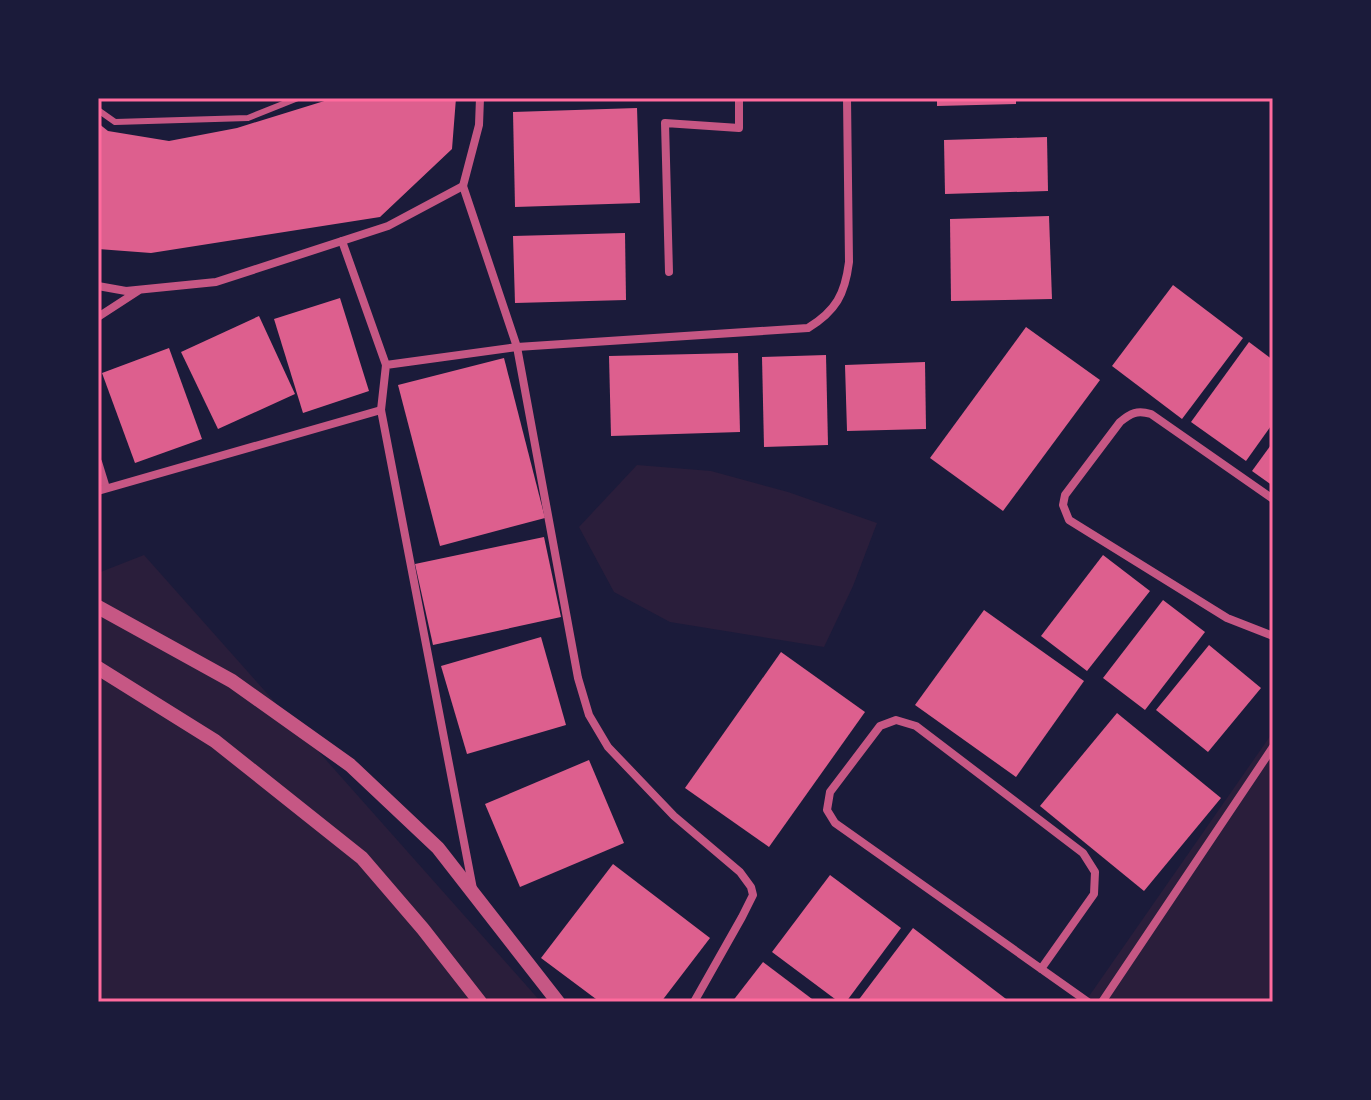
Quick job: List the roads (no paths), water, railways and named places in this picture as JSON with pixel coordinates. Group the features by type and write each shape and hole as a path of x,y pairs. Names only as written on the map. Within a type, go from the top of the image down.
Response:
{"street":[{"path":"480,98 479,125 463,186 517,347 578,678 589,715 608,747 674,816 740,872 753,895 694,1002"},
{"path":"669,272 665,123 739,128 739,98"},
{"path":"386,365 517,347 808,328 827,316 846,286 849,262 847,98"},
{"path":"98,286 126,291 216,282 388,226 463,186"},
{"path":"342,241 386,365 381,410 474,894"},
{"path":"98,317 139,290"},
{"path":"98,462 102,490 381,410"},
{"path":"1273,499 1151,414 1140,411 1130,413 1120,422 1065,495 1063,505 1069,520 1227,618 1273,636"},
{"path":"98,607 232,681 350,765 438,848 558,1002"},
{"path":"98,668 215,741 362,858 480,1002"},
{"path":"1041,969 1094,894 1095,872 1083,853 916,726 896,720 880,726 830,792 827,810 835,823 1041,969 1088,1002"},
{"path":"1102,1002 1273,747"}],"lane":[{"path":"98,110 115,122 248,118 298,98"}]}
